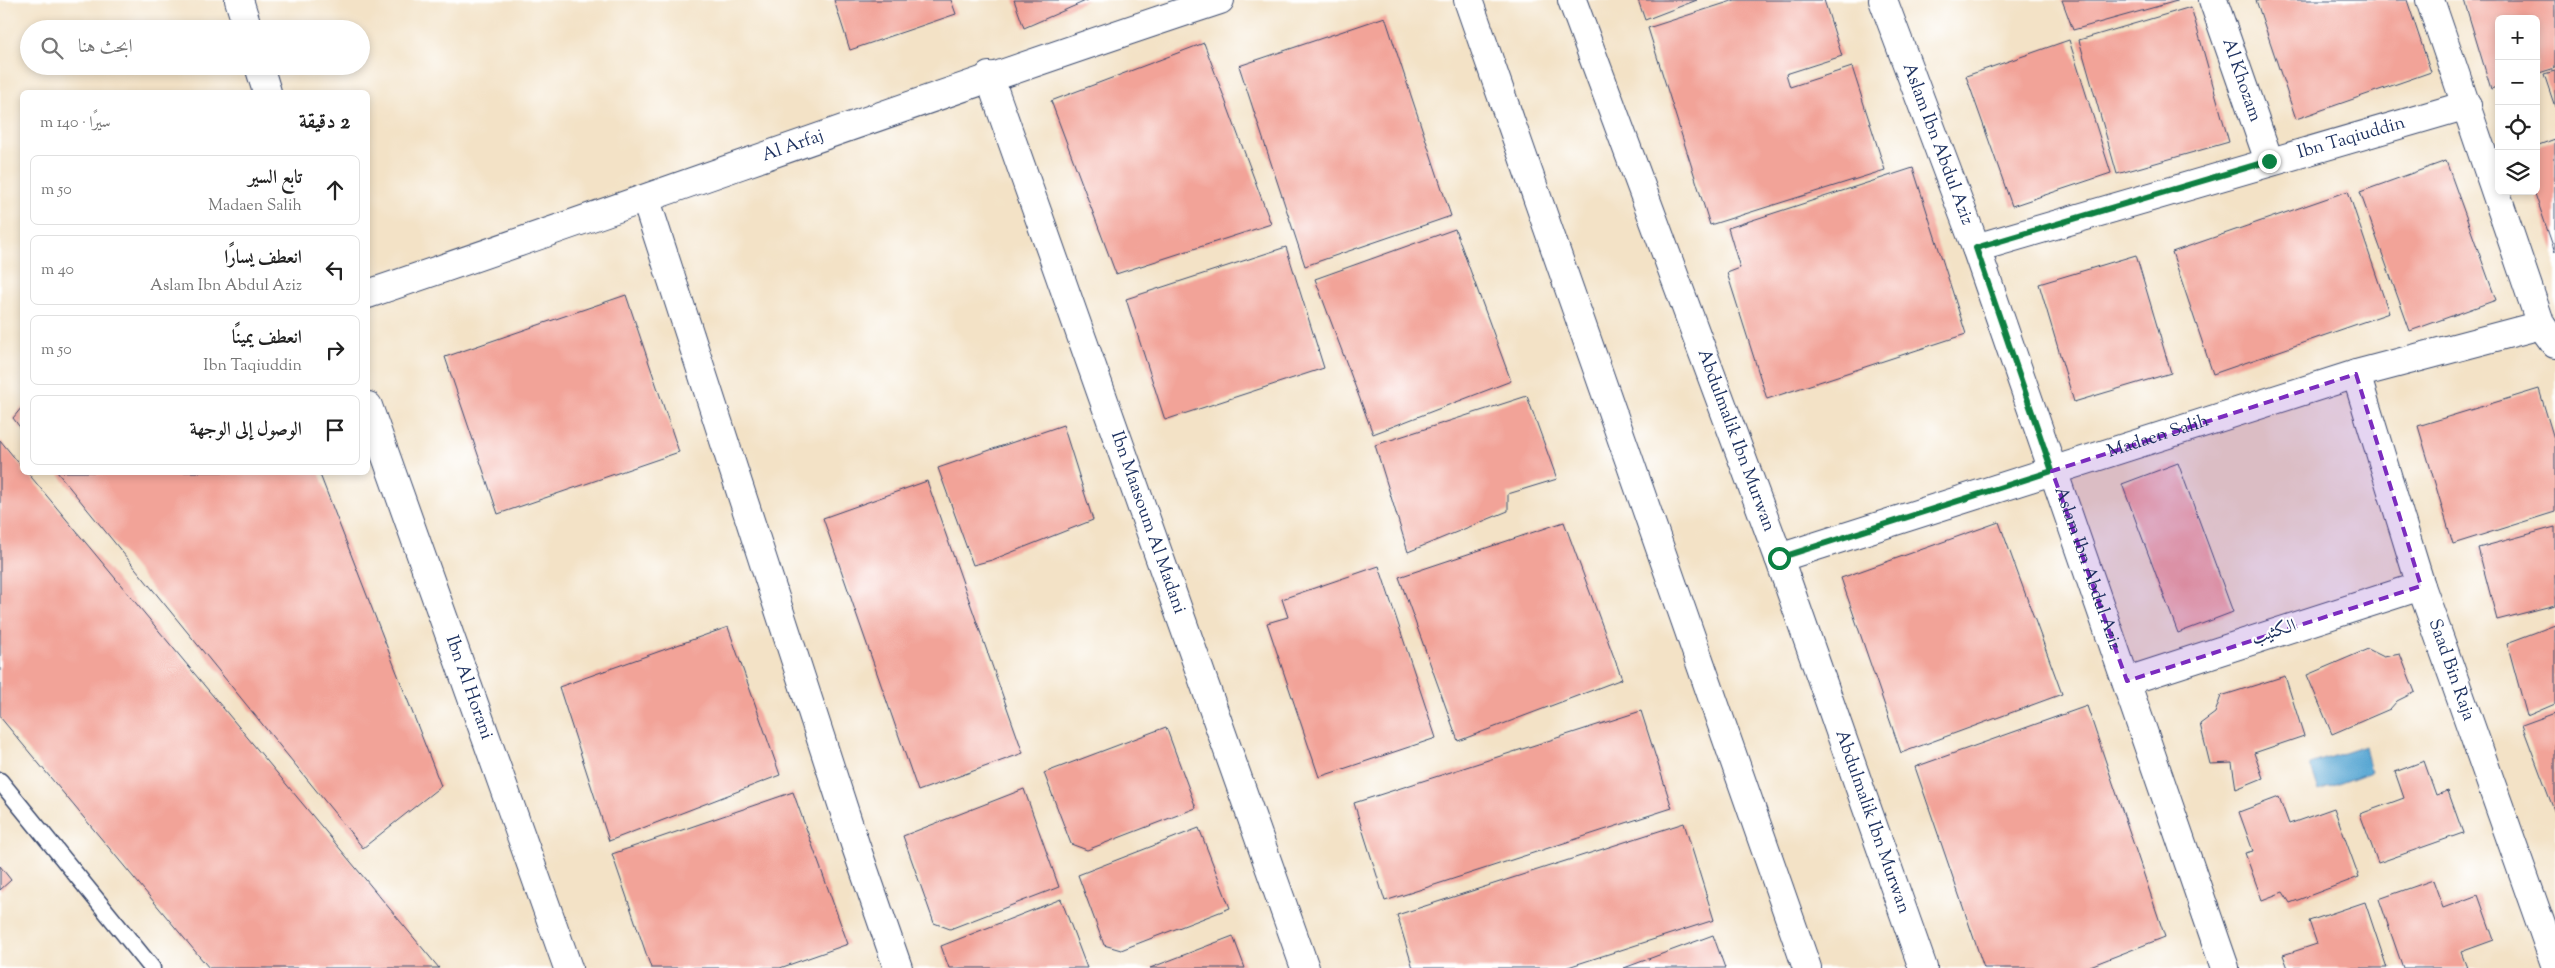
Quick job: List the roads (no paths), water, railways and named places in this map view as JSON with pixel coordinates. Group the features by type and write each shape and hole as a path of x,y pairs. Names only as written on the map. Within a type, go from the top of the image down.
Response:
{"street":[{"path":"239,0 245,20"},
{"name":"Al Arfaj","path":"370,293 646,200 989,76 1220,0"},
{"path":"1468,0 1808,968"},
{"name":"Abdulmalik Ibn Murwan","path":"1572,0 1779,558 1923,968"},
{"name":"Aslam Ibn Abdul Aziz","path":"1883,0 1976,248 2225,968"},
{"name":"Al Khozam","path":"2213,0 2269,161"},
{"path":"2430,0 2551,338"},
{"path":"262,75 266,90"},
{"name":"Ibn Maasoum Al Madani","path":"989,76 1305,968"},
{"name":"Ibn Taqiuddin","path":"1976,248 2269,161 2467,105"},
{"path":"646,200 855,844 898,968"},
{"name":"Madaen Salih","path":"1779,558 2356,374 2551,338"},
{"name":"Saad Bin Raja","path":"2356,374 2421,586 2555,964"},
{"name":"Ibn Al Horani","path":"370,412 568,968"},
{"name":"الكثيب","path":"2127,681 2421,586"}],"lane":[{"path":"0,781 152,968"}],"water":[{"path":"2365,746 2371,772 2319,791 2310,764"}]}
